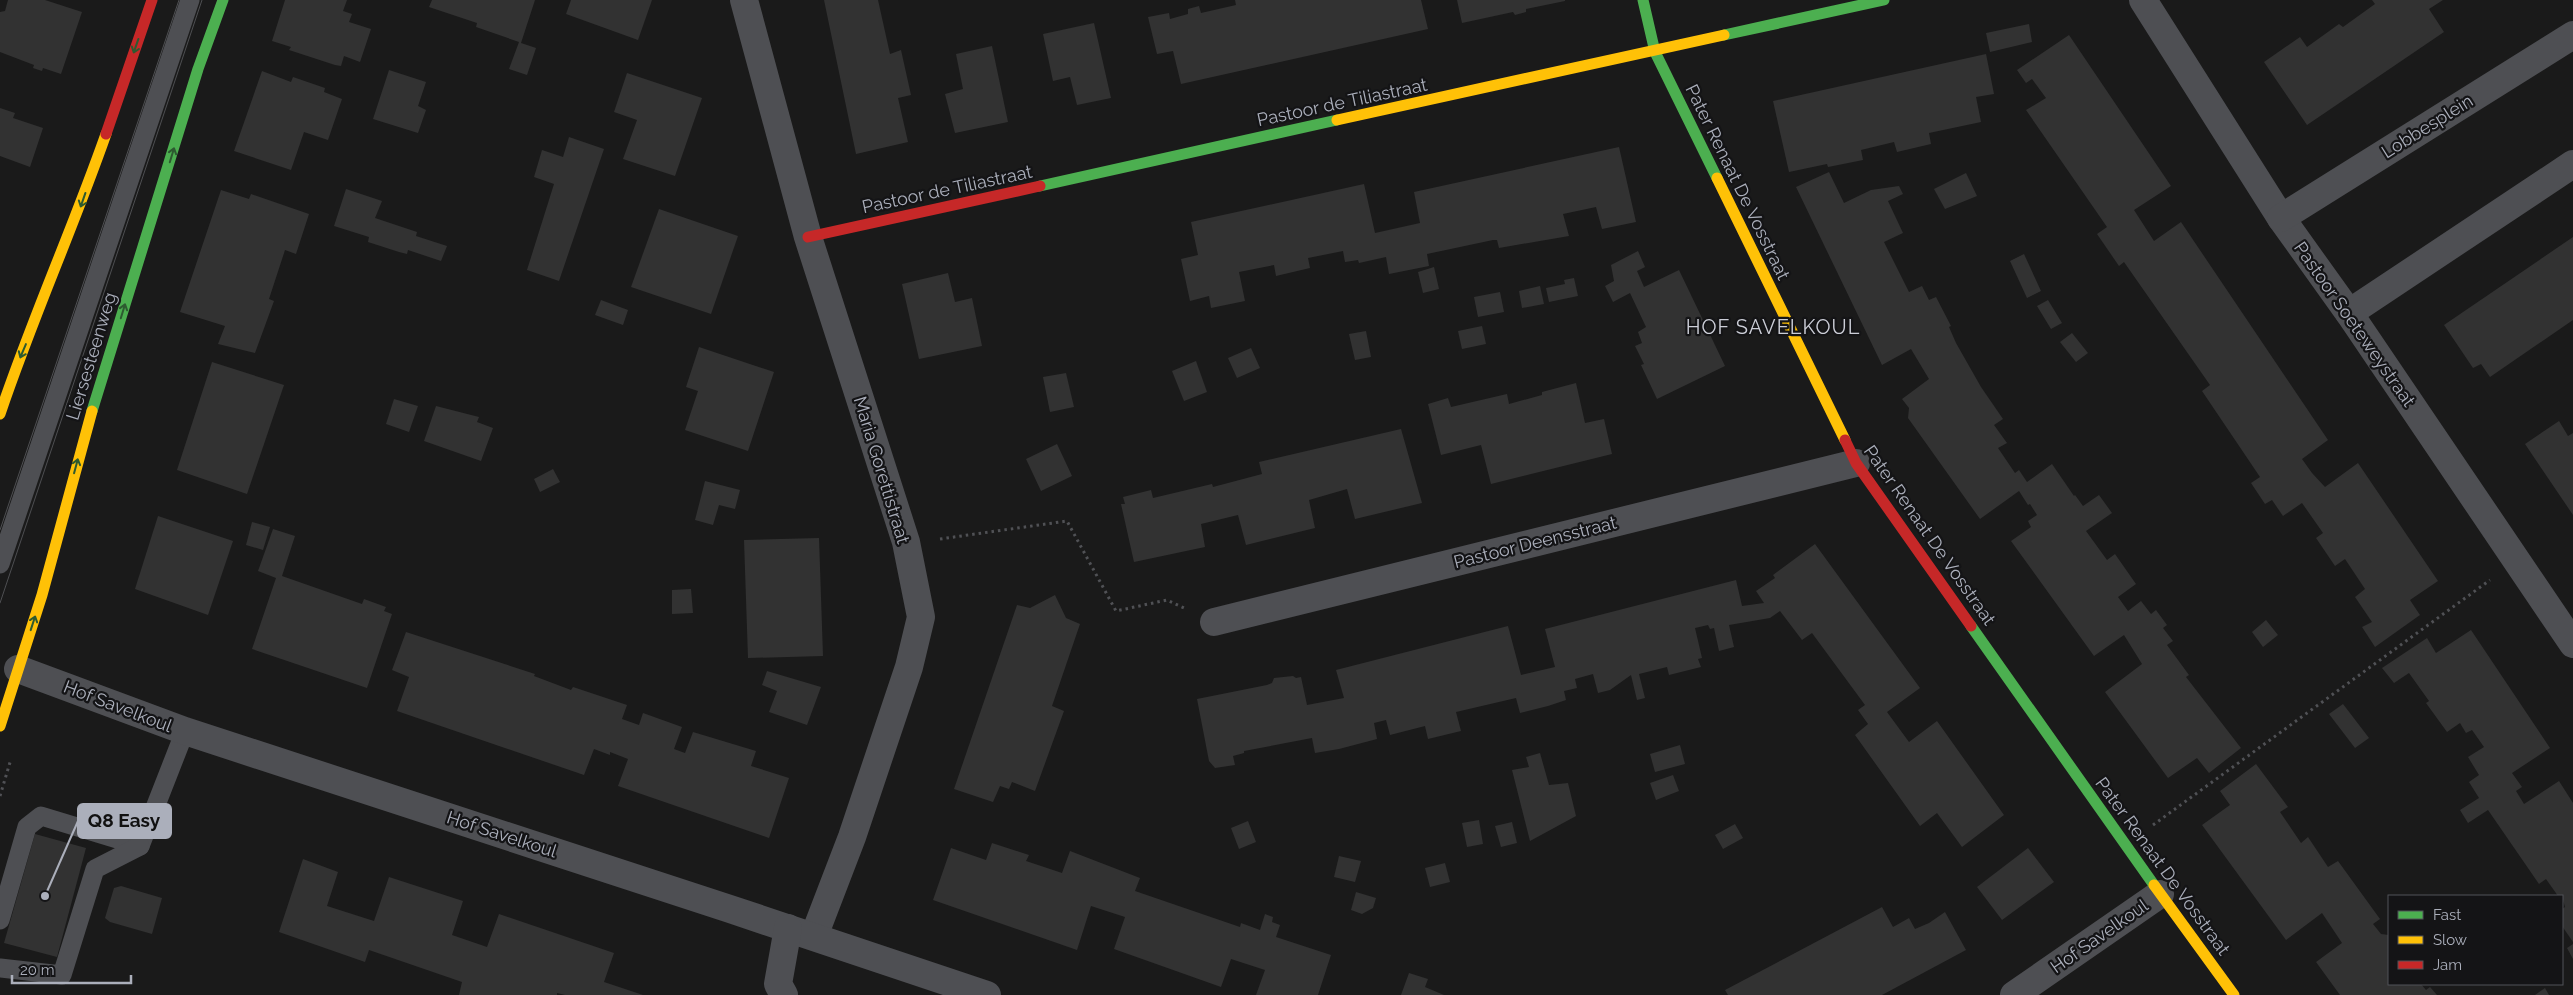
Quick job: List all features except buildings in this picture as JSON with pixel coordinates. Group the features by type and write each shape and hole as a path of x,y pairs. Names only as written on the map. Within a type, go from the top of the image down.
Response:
{"street":[{"path":"0,414 79,211 152,0"},
{"name":"Liersesteenweg","path":"0,726 42,595 83,439 196,78 223,0"},
{"name":"Maria Gorettistraat","path":"744,0 808,237 906,542 920,616 911,659 852,837 814,936"},
{"name":"Pater Renaat De Vosstraat","path":"1643,0 1655,52 1856,463 2160,894 2234,995"},
{"name":"Pastoor de Tiliastraat","path":"808,237 1655,52 1884,0"},
{"name":"Pastoor Soeteweystraat","path":"2143,0 2280,218 2349,313 2573,644"},
{"name":"Lobbesplein","path":"2280,218 2573,35"},
{"path":"2349,313 2573,164"},
{"name":"Pastoor Deensstraat","path":"1214,622 1856,463"},
{"name":"Hof Savelkoul","path":"18,669 185,731 814,936 987,995"},
{"name":"Hof Savelkoul","path":"2014,995 2160,894"},
{"path":"784,995 778,984 788,928"}],"lane":[{"path":"0,564 190,0"},
{"path":"0,968 62,975 95,869 140,846 185,731"},
{"path":"0,920 27,826 41,816 140,846"}],"path":[{"path":"906,542 1067,521 1116,611 1167,600 1214,622"},
{"path":"2126,846 2516,560"},
{"path":"0,796 12,758"}],"tram line":[{"path":"0,530 179,0"},
{"path":"0,603 202,0"}],"traffic: fast":[{"path":"92,411 198,69 223,0"},
{"path":"1643,0 1655,52 1717,178"},
{"path":"1724,35 1884,0"},
{"path":"1040,186 1337,120"},
{"path":"1971,626 2154,885"}],"traffic: slow":[{"path":"1337,120 1724,35"},
{"path":"0,414 25,343 106,134"},
{"path":"1717,178 1845,440"},
{"path":"0,726 42,595 92,411"},
{"path":"2154,885 2234,995"}],"traffic: jam":[{"path":"106,134 152,0"},
{"path":"808,237 1040,186"},
{"path":"1845,440 1856,463 1971,626"}],"place":[{"name":"Q8 Easy","path":"45,896"}],"district":[{"name":"HOF SAVELKOUL","path":"1773,327"}]}
